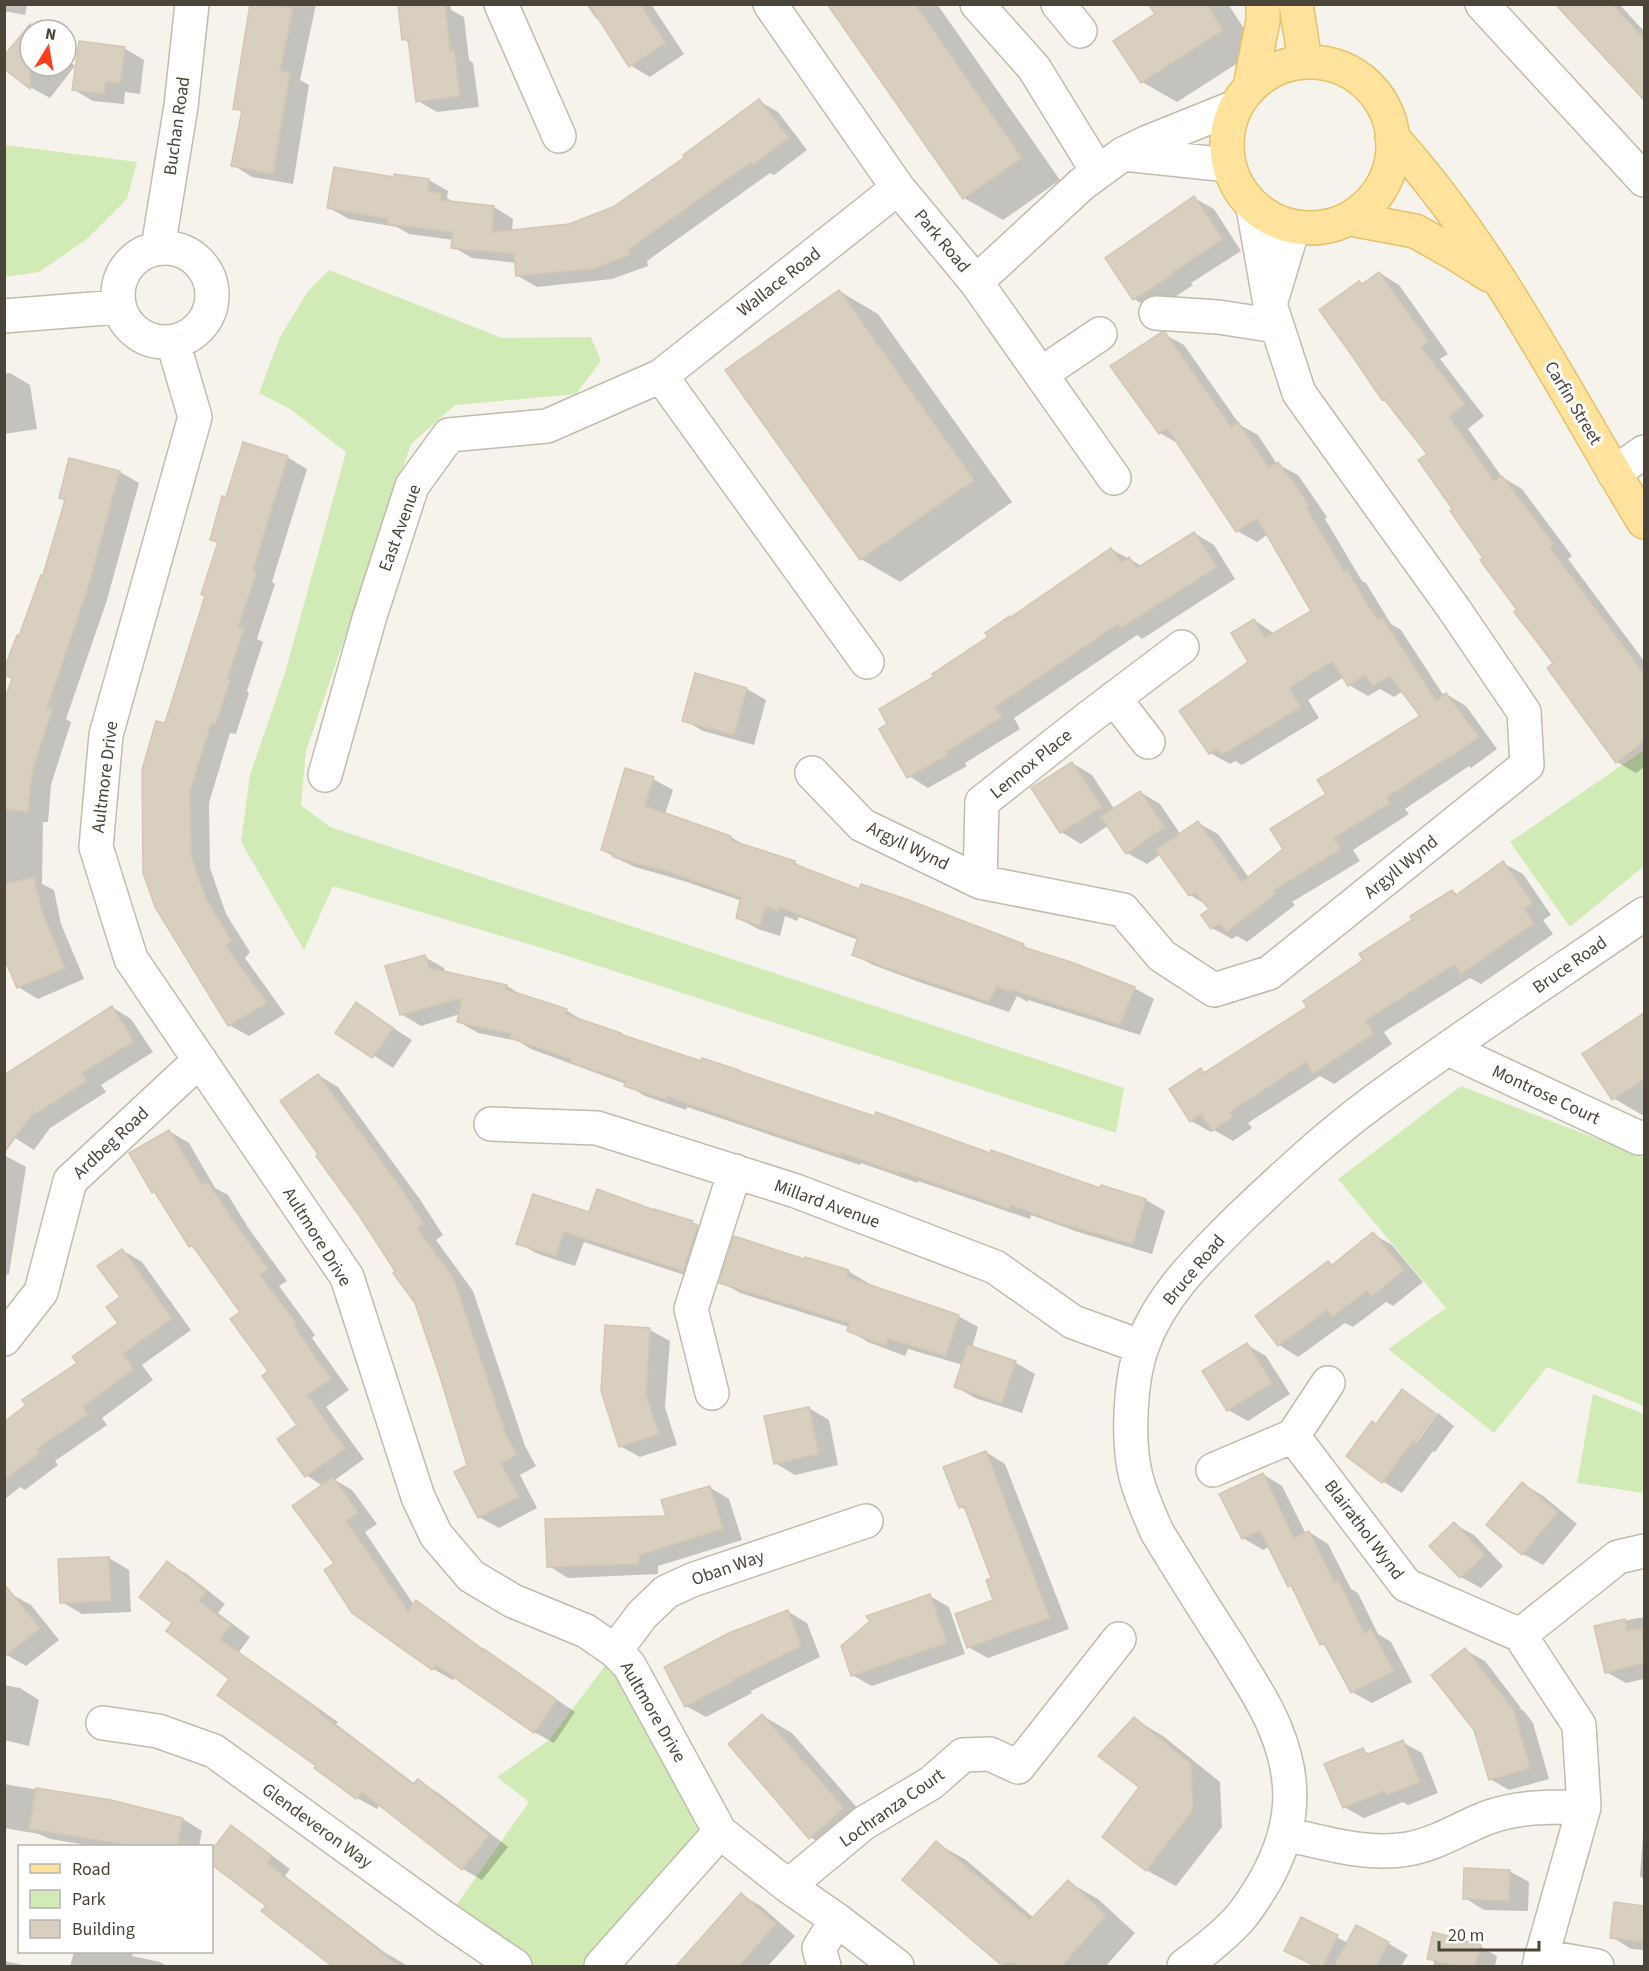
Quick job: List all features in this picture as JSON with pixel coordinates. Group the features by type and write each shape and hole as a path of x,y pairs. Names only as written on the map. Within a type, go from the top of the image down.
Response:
{"main road":[{"path":"1242,96 1283,65 1305,61 1328,62 1365,81 1384,104 1392,123 1393,161 1383,188 1374,200 1351,219 1323,228 1293,228 1265,216 1253,207 1235,184 1228,165 1226,135 1242,96 1263,21 1263,4"},
{"path":"1296,4 1305,61"},
{"name":"Carfin Street","path":"1392,137 1419,167 1503,284 1644,522"},
{"name":"Carfin Street","path":"1351,219 1415,231 1503,284"}],"street":[{"name":"Buchan Road","path":"158,248 181,106 192,4"},
{"path":"501,4 559,136"},
{"name":"Park Road","path":"770,4 898,188 976,282 1114,478"},
{"path":"977,4 1034,68 1110,163"},
{"path":"1058,4 1080,32"},
{"path":"1482,4 1644,180"},
{"path":"976,282 1082,184 1110,163 1242,96"},
{"path":"1110,163 1228,165"},
{"name":"Wallace Road","path":"661,376 898,188"},
{"name":"Argyll Wynd","path":"812,773 862,825 980,882 1123,910 1162,956 1214,990 1269,973 1527,765 1524,712 1454,609 1299,393 1273,315 1253,207"},
{"path":"1156,314 1273,315 1293,228"},
{"path":"158,248 174,249 190,255 202,266 210,281 212,298 208,315 199,328 173,342 150,340 135,333 124,320 118,307 117,291 125,268 137,256 158,248"},
{"path":"4,316 118,307"},
{"path":"1041,374 1100,334"},
{"name":"Aultmore Drive","path":"173,342 195,417 106,735 96,847 131,958 347,1277 418,1497 436,1535 471,1576 513,1601 586,1631 615,1651 629,1665 720,1832 788,1886 897,1966"},
{"path":"661,376 867,662"},
{"name":"East Avenue","path":"326,775 369,618 412,486 449,435 547,426 661,376"},
{"path":"1614,473 1644,452"},
{"name":"Lennox Place","path":"980,882 982,802 1182,647"},
{"path":"1114,698 1148,742"},
{"name":"Bruce Road","path":"1184,1966 1212,1945 1240,1918 1258,1893 1274,1864 1286,1833 1290,1784 1286,1759 1275,1726 1250,1681 1157,1532 1146,1506 1136,1475 1132,1438 1132,1406 1142,1347 1157,1314 1179,1283 1216,1242 1312,1152 1371,1103 1644,914"},
{"name":"Montrose Court","path":"1448,1049 1639,1138 1644,1137"},
{"name":"Ardbeg Road","path":"4,1339 41,1292 70,1181 200,1060"},
{"name":"Millard Avenue","path":"491,1124 597,1128 796,1191 995,1267 1073,1322 1142,1347"},
{"path":"712,1393 691,1309 735,1171"},
{"path":"1213,1470 1293,1436 1328,1383"},
{"name":"Blairathol Wynd","path":"1293,1436 1406,1585 1520,1635"},
{"name":"Oban Way","path":"615,1651 642,1615 666,1592 692,1580 866,1521"},
{"path":"1597,1966 1540,1961 1584,1807 1579,1725 1520,1635 1618,1557 1644,1551"},
{"name":"Lochranza Court","path":"788,1886 864,1823 932,1783 963,1755 990,1754 1018,1767 1119,1639"},
{"name":"Glendeveron Way","path":"103,1724 158,1731 214,1751 446,1919 515,1966"},
{"path":"1286,1833 1363,1850 1386,1851 1427,1844 1490,1817 1535,1807 1584,1807"},
{"path":"601,1966 720,1832"},
{"path":"824,1966 819,1948 837,1920"}],"green space":[{"path":"5,145 137,162 127,199 87,239 39,272 5,277"},
{"path":"329,270 502,338 591,337 601,361 576,394 455,405 411,444 306,751 301,805 330,827 1124,1088 1116,1133 552,951 333,886 304,950 241,842 250,775 285,673 346,452 290,409 259,393 280,337 308,291"},
{"path":"1644,750 1644,866 1570,927 1510,842"},
{"path":"1461,1086 1644,1157 1644,1406 1547,1367 1494,1433 1388,1349 1446,1308 1338,1179"},
{"path":"1593,1394 1644,1414 1644,1493 1577,1483"},
{"path":"611,1658 713,1829 594,1966 528,1966 448,1917 529,1802 497,1777 549,1740"}],"building":[{"path":"250,4 272,4 293,9 280,71 290,73 273,174 231,166 242,110 233,109"},
{"path":"398,4 445,4 450,51 454,50 460,96 416,102 408,39 402,40"},
{"path":"589,4 640,4 666,43 629,67"},
{"path":"827,4 915,4 1022,158 963,199"},
{"path":"1148,4 1207,4 1223,30 1141,83 1113,41 1155,14"},
{"path":"1555,4 1612,4 1644,39 1644,100"},
{"path":"18,39 18,78 30,78 30,89 4,69 4,56"},
{"path":"79,41 125,47 120,84 106,81 104,94 72,90 74,78 78,78"},
{"path":"759,99 789,138 753,165 751,162 628,250 630,255 592,269 516,276 514,254 451,248 453,232 388,224 388,219 327,208 334,167 394,177 394,174 429,179 428,191 441,193 440,200 494,206 492,232 569,224 613,207 685,157 683,155"},
{"path":"1194,196 1223,239 1133,300 1105,258"},
{"path":"1379,272 1429,342 1421,347 1465,404 1449,417 1494,481 1502,476 1554,544 1550,548 1644,674 1644,741 1616,763 1547,668 1553,663 1514,612 1517,610 1480,560 1483,558 1418,460 1427,454 1384,399 1382,400 1319,310 1359,281 1362,284"},
{"path":"839,290 974,480 860,560 725,370"},
{"path":"1165,332 1231,427 1238,422 1269,468 1278,462 1309,505 1306,507 1344,572 1347,570 1377,620 1382,617 1436,701 1446,693 1479,737 1387,797 1390,803 1334,838 1341,849 1274,890 1276,893 1227,932 1220,924 1211,929 1201,915 1209,909 1195,892 1189,896 1156,850 1198,821 1242,882 1283,849 1270,829 1326,794 1317,780 1420,716 1390,676 1373,686 1365,675 1348,686 1332,661 1289,688 1301,707 1222,755 1217,749 1209,754 1179,711 1248,662 1231,633 1254,619 1265,638 1311,611 1257,518 1236,532 1167,428 1159,434 1110,366"},
{"path":"243,442 288,456 253,570 257,572 238,627 244,629 227,679 230,680 216,724 211,723 190,792 191,856 207,901 232,940 226,946 267,1003 228,1026 155,907 143,873 142,770 156,721 165,723 205,596 201,594 218,542 210,540 222,496 226,497"},
{"path":"69,458 120,471 88,588 47,708 52,709 32,773 28,812 4,809 4,702 12,678 4,675 4,669 17,635 19,636 41,575 43,575 65,500 59,498"},
{"path":"1194,532 1217,567 1121,628 1118,624 995,707 1002,717 946,752 948,755 907,778 879,729 887,724 879,709 933,677 932,674 988,637 985,633 1111,548 1121,563 1129,557 1137,568"},
{"path":"695,673 747,688 734,735 682,721"},
{"path":"1072,762 1102,807 1060,833 1031,788"},
{"path":"625,768 654,777 645,806 731,836 730,840 795,861 794,864 859,889 861,884 906,899 1024,944 1023,947 1071,962 1135,987 1120,1025 1008,989 1008,992 997,986 989,1002 901,973 852,955 858,937 779,907 778,911 766,906 760,926 736,918 741,897 663,870 613,857 614,854 601,850"},
{"path":"1140,791 1165,827 1126,854 1101,817"},
{"path":"1503,861 1533,903 1524,909 1534,923 1461,974 1455,964 1365,1021 1374,1033 1313,1074 1306,1062 1230,1112 1233,1117 1212,1131 1201,1114 1190,1122 1169,1089 1201,1068 1204,1073 1307,1007 1303,1001 1363,960 1359,954 1412,920 1410,916 1452,890 1456,895"},
{"path":"34,877 42,911 65,968 17,988 4,958 4,884"},
{"path":"425,955 429,968 507,985 505,989 567,1009 565,1014 620,1034 701,1061 702,1058 874,1116 876,1112 990,1153 991,1150 1100,1188 1101,1185 1146,1199 1133,1244 1056,1222 1011,1205 1010,1209 668,1097 667,1100 624,1086 626,1081 510,1038 511,1034 457,1022 462,998 400,1015 385,966"},
{"path":"356,1002 393,1028 372,1058 335,1033"},
{"path":"112,1006 134,1041 82,1073 87,1081 30,1117 4,1153 4,1075"},
{"path":"1644,1013 1644,1079 1612,1100 1582,1054"},
{"path":"318,1074 401,1188 424,1224 417,1228 454,1279 506,1434 517,1455 501,1463 519,1497 478,1518 454,1472 467,1465 415,1303 393,1273 395,1271 358,1214 316,1156 318,1154 280,1101"},
{"path":"169,1130 202,1185 208,1182 268,1269 260,1275 297,1324 294,1326 331,1379 307,1395 345,1448 305,1477 277,1439 297,1425 262,1376 268,1371 230,1319 240,1312 192,1245 189,1247 154,1191 152,1193 129,1153"},
{"path":"597,1189 654,1210 693,1221 692,1223 698,1225 683,1271 564,1232 556,1256 516,1244 533,1194 589,1212"},
{"path":"1373,1232 1404,1270 1372,1296 1367,1291 1332,1317 1327,1310 1278,1346 1255,1316 1328,1261 1332,1265"},
{"path":"734,1236 804,1259 805,1257 849,1270 847,1277 959,1315 946,1356 888,1339 886,1346 847,1331 849,1323 719,1283"},
{"path":"122,1249 172,1318 123,1354 134,1369 83,1407 88,1414 37,1449 40,1453 4,1480 4,1422 26,1405 22,1400 77,1363 72,1357 118,1323 106,1307 120,1297 97,1266"},
{"path":"605,1325 650,1328 646,1395 659,1434 619,1447 601,1391"},
{"path":"1247,1343 1272,1383 1227,1411 1202,1371"},
{"path":"968,1345 1016,1361 1002,1403 954,1387"},
{"path":"1402,1389 1436,1414 1382,1483 1346,1456 1372,1421 1376,1424"},
{"path":"809,1407 819,1454 774,1464 764,1416"},
{"path":"986,1451 1050,1618 967,1648 955,1614 993,1600 986,1580 991,1578 964,1506 959,1508 943,1467"},
{"path":"1263,1473 1294,1538 1309,1531 1334,1582 1338,1580 1364,1633 1371,1629 1394,1671 1351,1693 1324,1643 1320,1645 1291,1585 1288,1587 1260,1530 1242,1539 1219,1494"},
{"path":"333,1477 358,1512 346,1521 408,1611 416,1600 483,1650 557,1700 534,1733 436,1665 432,1670 352,1613 324,1570 334,1563 292,1506"},
{"path":"1522,1482 1558,1512 1522,1555 1486,1525"},
{"path":"710,1486 723,1529 639,1555 639,1564 547,1567 545,1519 666,1516 661,1500"},
{"path":"1454,1522 1485,1555 1460,1578 1429,1546"},
{"path":"109,1557 111,1601 60,1603 58,1559"},
{"path":"167,1561 206,1592 199,1601 231,1625 220,1639 319,1710 318,1712 413,1784 418,1779 489,1835 462,1870 362,1792 356,1799 314,1768 316,1766 217,1695 229,1679 166,1631 172,1623 139,1597"},
{"path":"4,1584 40,1628 4,1657"},
{"path":"930,1594 947,1643 851,1676 841,1646 870,1621 866,1616"},
{"path":"788,1610 801,1646 685,1707 664,1667 729,1633"},
{"path":"1625,1619 1627,1631 1641,1628 1644,1663 1605,1673 1594,1626"},
{"path":"1465,1648 1514,1710 1530,1768 1489,1780 1474,1730 1431,1675"},
{"path":"762,1714 844,1808 809,1839 728,1744"},
{"path":"1134,1717 1191,1764 1193,1810 1146,1871 1102,1837 1139,1787 1098,1756"},
{"path":"1403,1740 1420,1782 1387,1795 1385,1791 1343,1808 1324,1764 1363,1748 1366,1755"},
{"path":"36,1788 111,1800 183,1818 177,1845 129,1845 29,1829"},
{"path":"231,1825 272,1856 267,1863 399,1966 332,1966 261,1911 266,1906 213,1866 213,1849"},
{"path":"936,1841 1030,1920 1068,1880 1106,1915 1062,1966 1000,1964 902,1880"},
{"path":"1464,1868 1510,1870 1509,1901 1463,1899"},
{"path":"741,1893 776,1924 739,1966 676,1966"},
{"path":"1614,1902 1644,1906 1644,1942 1610,1938"},
{"path":"1301,1917 1338,1935 1323,1966 1315,1966 1284,1951"},
{"path":"1356,1925 1389,1942 1376,1966 1334,1966"},
{"path":"1433,1932 1481,1945 1475,1966 1458,1966 1427,1959"}]}
